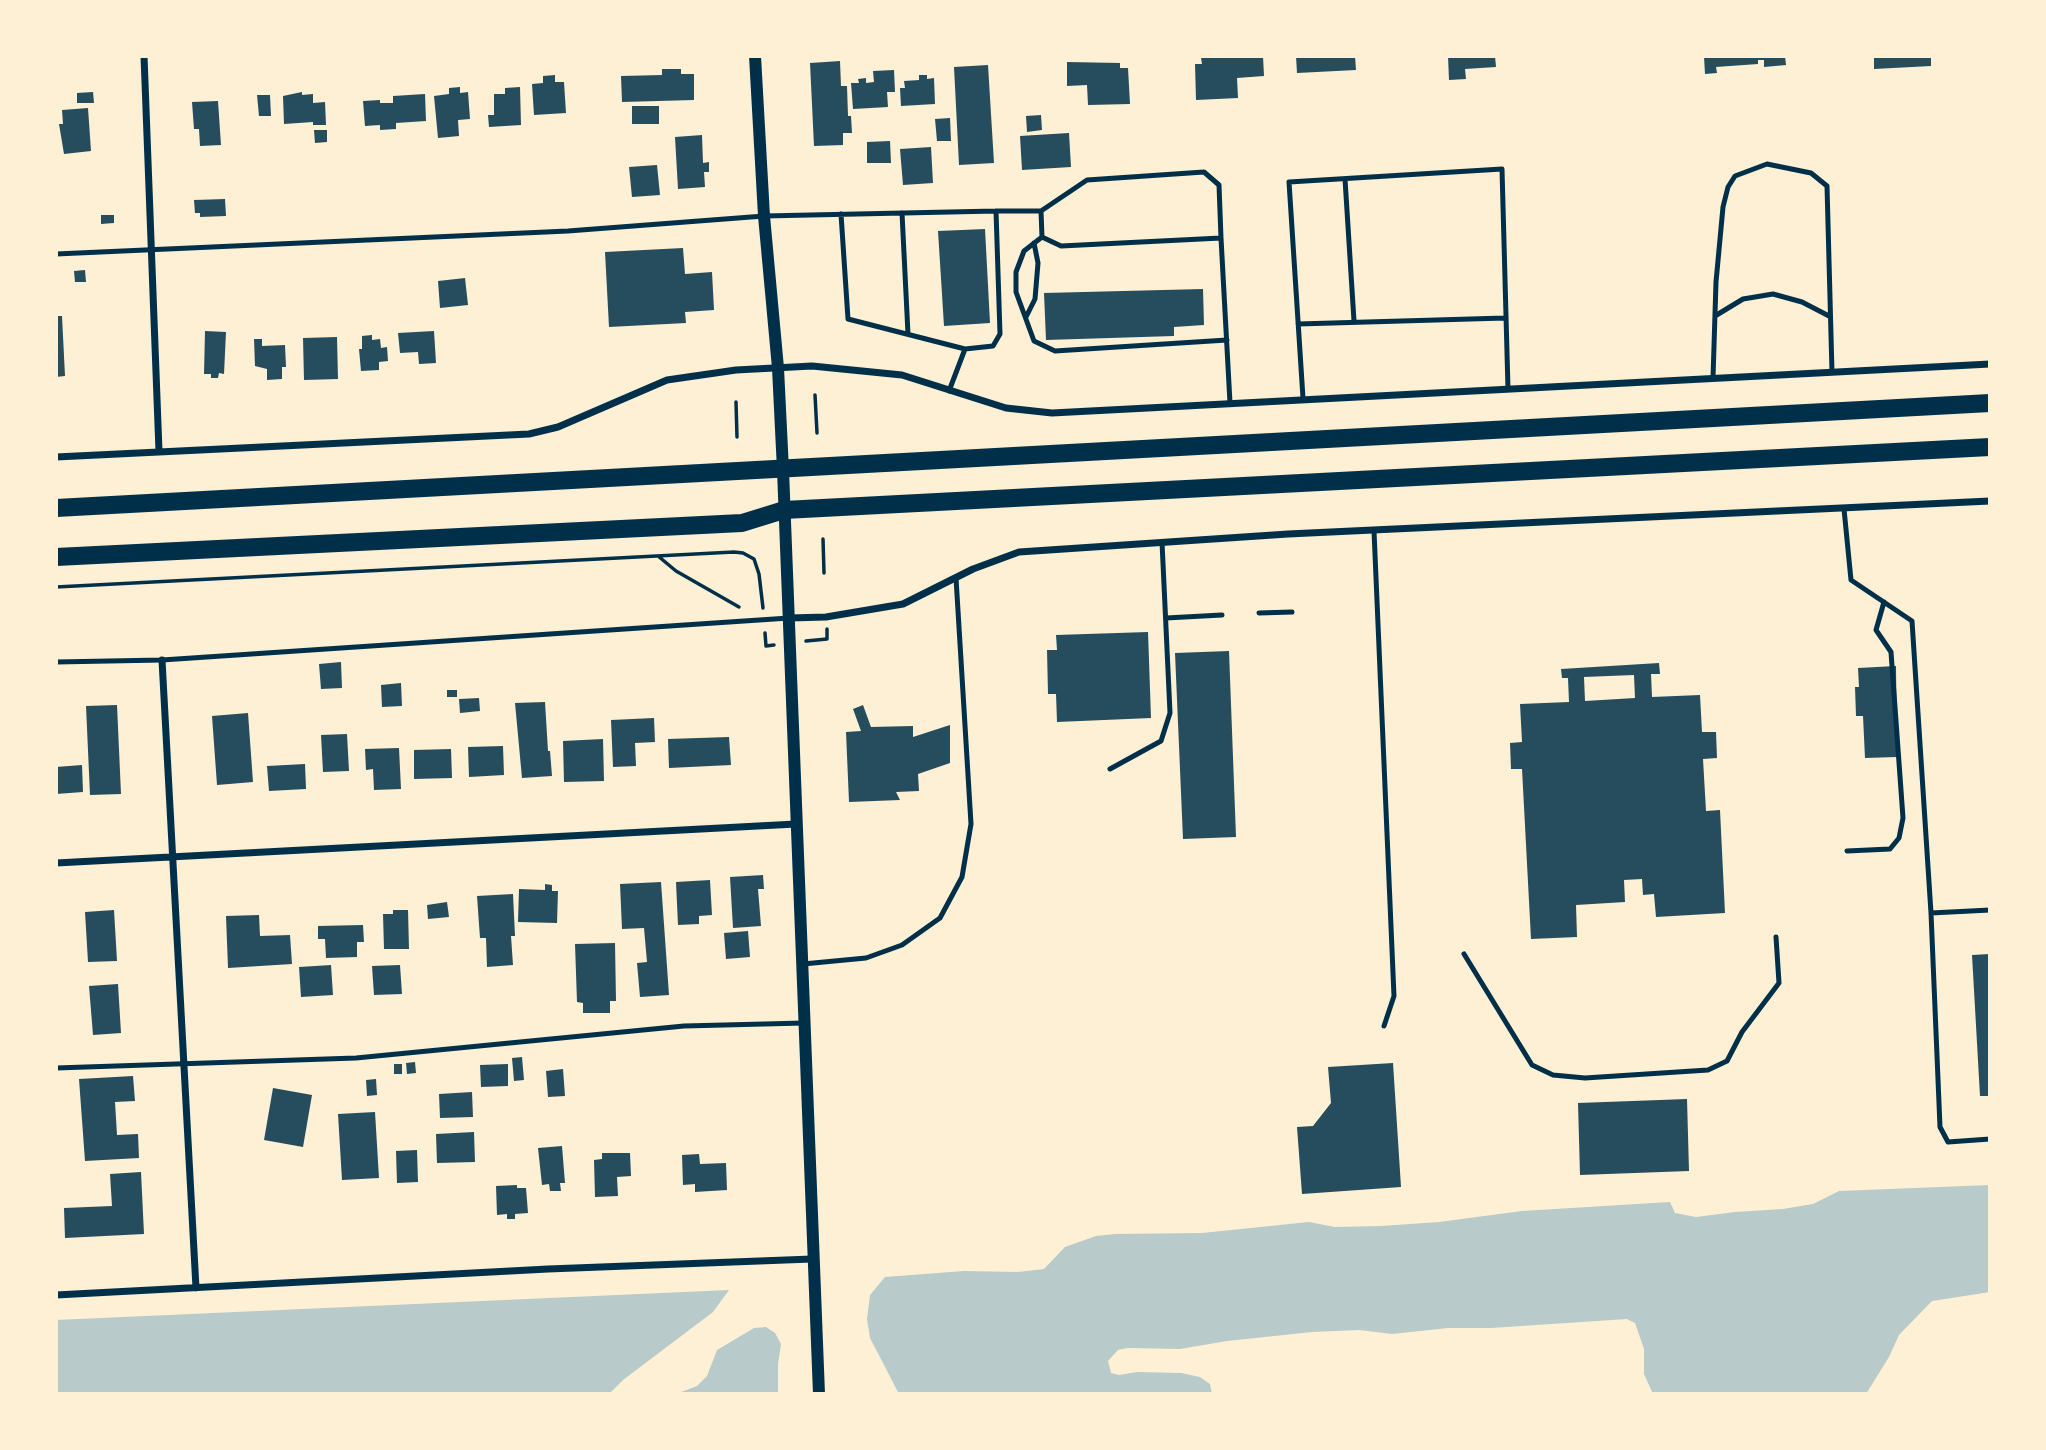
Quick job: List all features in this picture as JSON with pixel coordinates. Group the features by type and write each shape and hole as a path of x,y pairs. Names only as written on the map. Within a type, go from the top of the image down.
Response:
{"main road":[{"path":"56,508 1990,403"},
{"path":"56,557 741,523 784,510 1990,447"}],"street":[{"path":"144,56 159,451"},
{"path":"755,56 783,470 818,1394"},
{"path":"56,457 529,434 582,418 667,380 736,370 812,366 902,375 1006,408 1052,413 1990,363"},
{"path":"789,618 826,617 903,604 1018,552 1162,542 1990,501"},
{"path":"162,660 197,1287"},
{"path":"56,863 796,824"},
{"path":"56,1296 548,1269 812,1259"}],"lane":[{"path":"1713,378 1723,207 1728,187 1735,176 1767,164 1811,173 1827,186 1832,372"},
{"path":"1303,398 1289,182 1502,169 1508,389"},
{"path":"56,254 555,232 764,216 1041,211 1087,180 1204,172 1219,185 1230,403"},
{"path":"1345,180 1354,321"},
{"path":"1041,211 1042,237"},
{"path":"841,214 848,319 965,349 993,346 1000,334 996,212"},
{"path":"902,213 908,334"},
{"path":"1042,237 1061,246 1221,238"},
{"path":"1042,237 1024,251 1016,272 1016,292 1034,341 1055,351 1227,340"},
{"path":"1026,317 1035,299 1038,263 1034,243"},
{"path":"1715,316 1743,299 1773,294 1802,302 1829,316"},
{"path":"1298,324 1506,317"},
{"path":"949,391 965,349"},
{"path":"1844,509 1851,580 1912,621 1931,913 1940,1126 1948,1142 1990,1139"},
{"path":"1374,531 1394,996 1384,1026"},
{"path":"1110,769 1161,741 1170,713 1162,542"},
{"path":"803,964 866,958 902,945 940,918 962,877 971,824 956,578"},
{"path":"1847,851 1890,849 1899,838 1903,818 1891,652 1876,630 1884,602"},
{"path":"1259,613 1292,612"},
{"path":"1166,618 1222,615"},
{"path":"56,662 162,660 789,618"},
{"path":"1931,913 1990,910"},
{"path":"1464,954 1532,1065 1553,1075 1585,1078 1707,1070 1727,1061 1742,1032 1779,983 1776,937"},
{"path":"56,1068 356,1058 684,1026 806,1023"}],"path":[{"path":"815,395 817,433"},
{"path":"736,402 737,437"},
{"path":"823,539 824,573"},
{"path":"743,546 743,553"},
{"path":"56,587 743,553 754,559 759,574 766,646"},
{"path":"659,556 676,571 764,620"}],"shaded area":[{"path":"1990,1185 1990,1292 1932,1301 1899,1335 1866,1394 1653,1394 1644,1374 1644,1349 1635,1323 1627,1319 1491,1328 1448,1328 1392,1334 1359,1330 1312,1332 1180,1349 1128,1348 1118,1350 1108,1361 1111,1373 1119,1375 1137,1372 1181,1373 1200,1377 1210,1384 1212,1394 899,1394 870,1338 867,1319 870,1295 885,1277 1044,1269 1065,1247 1096,1236 1202,1233 1309,1222 1335,1227 1381,1226 1439,1222 1522,1211 1670,1202 1675,1213 1696,1217 1813,1204 1839,1191"},
{"path":"729,1290 713,1312 623,1380 609,1394 56,1394 56,1320"},
{"path":"766,1327 775,1333 781,1344 778,1394 676,1394 697,1386 707,1376 717,1350 754,1328"}],"building":[{"path":"1263,56 1264,76 1237,78 1238,98 1196,100 1195,64 1202,64 1201,58"},
{"path":"1296,56 1355,56 1356,70 1297,73"},
{"path":"1448,56 1495,56 1496,67 1465,69 1466,79 1449,80"},
{"path":"1704,56 1785,56 1786,65 1764,67 1764,60 1758,60 1758,64 1716,67 1717,73 1705,74"},
{"path":"1874,56 1931,56 1931,66 1874,69"},
{"path":"840,61 841,86 847,86 848,116 851,116 852,133 843,133 843,145 814,146 810,63"},
{"path":"1067,62 1120,63 1120,68 1128,68 1130,104 1088,105 1087,85 1067,86"},
{"path":"988,65 994,163 959,165 954,67"},
{"path":"662,69 681,69 681,74 694,74 694,100 622,102 621,76 662,75"},
{"path":"894,70 895,92 887,92 888,107 853,109 851,83 859,83 858,79 866,78 866,83 874,82 873,71"},
{"path":"555,75 555,82 564,82 566,113 534,115 532,84 543,83 543,76"},
{"path":"919,75 927,75 927,79 934,78 935,104 901,106 900,88 905,88 904,81 919,80"},
{"path":"460,87 460,93 468,92 470,119 458,120 459,136 438,138 434,96 449,94 449,88"},
{"path":"520,87 521,125 489,127 488,115 494,115 494,94 505,94 505,88"},
{"path":"93,92 94,103 77,103 77,93"},
{"path":"302,92 302,95 313,94 313,103 325,102 326,125 313,125 313,122 284,124 283,96"},
{"path":"425,94 426,121 396,123 396,129 380,130 380,125 365,126 363,101 380,100 380,103 393,103 393,96"},
{"path":"257,95 270,95 271,116 259,116"},
{"path":"218,101 221,145 200,146 199,129 194,129 192,102"},
{"path":"632,106 659,106 659,124 632,124"},
{"path":"88,108 91,151 64,154 59,124 63,124 62,110"},
{"path":"1041,115 1042,130 1027,132 1026,116"},
{"path":"950,118 951,141 937,141 935,119"},
{"path":"314,130 327,130 327,142 315,143"},
{"path":"1069,133 1071,167 1022,170 1020,136"},
{"path":"702,135 703,163 709,162 709,172 704,172 705,187 678,189 675,137"},
{"path":"890,141 891,163 867,163 867,142"},
{"path":"931,147 933,183 903,185 900,149"},
{"path":"657,165 660,195 632,197 629,167"},
{"path":"225,199 226,216 200,217 200,213 195,213 194,200"},
{"path":"101,215 114,215 114,223 101,224"},
{"path":"985,229 990,323 944,326 938,231"},
{"path":"683,248 685,274 712,272 714,310 685,312 686,323 609,327 605,252"},
{"path":"85,270 86,282 75,282 74,271"},
{"path":"465,278 468,305 440,308 438,281"},
{"path":"1203,289 1204,325 1174,327 1174,336 1046,340 1044,293"},
{"path":"56,316 62,316 65,376 56,377"},
{"path":"205,331 226,332 224,374 219,373 218,378 204,374"},
{"path":"434,331 436,363 419,364 418,352 400,353 398,333"},
{"path":"372,335 372,340 380,339 381,348 387,347 388,361 379,362 379,370 361,371 359,349 362,349 362,336"},
{"path":"337,337 338,379 304,380 303,338"},
{"path":"254,339 262,339 262,346 285,345 286,367 282,367 282,379 267,380 267,369 255,366"},
{"path":"1148,632 1151,718 1057,722 1056,694 1048,694 1047,650 1057,650 1056,635"},
{"path":"1229,651 1236,837 1183,839 1175,653"},
{"path":"341,662 342,688 321,689 319,664"},
{"path":"1659,663 1660,674 1651,674 1652,697 1700,695 1702,732 1716,732 1717,758 1703,759 1706,811 1720,810 1725,913 1656,917 1654,894 1643,895 1642,879 1624,880 1625,902 1576,905 1577,937 1531,939 1522,769 1511,769 1510,743 1522,742 1520,704 1569,702 1568,678 1562,678 1561,669","holes":["1634,675 1635,698 1585,701 1584,677"]},
{"path":"1896,666 1897,757 1865,758 1863,716 1856,716 1855,687 1859,687 1858,668"},
{"path":"401,683 402,706 382,707 381,685"},
{"path":"447,690 457,690 457,697 447,697"},
{"path":"479,698 480,711 460,713 459,699"},
{"path":"545,702 552,776 522,778 515,703"},
{"path":"117,705 121,794 90,795 86,706"},
{"path":"863,705 871,727 913,726 913,737 950,725 950,763 918,774 919,791 896,792 900,800 849,802 846,732 861,731 853,709"},
{"path":"248,713 253,782 217,785 212,716"},
{"path":"654,718 655,742 635,743 636,766 613,767 611,720"},
{"path":"347,734 349,771 323,772 321,735"},
{"path":"729,737 731,765 669,768 668,739"},
{"path":"603,739 604,781 564,782 563,741"},
{"path":"503,746 504,775 469,777 468,747"},
{"path":"399,748 401,789 374,790 373,769 366,770 365,749"},
{"path":"451,749 452,778 414,779 414,750"},
{"path":"305,764 306,789 269,791 267,766"},
{"path":"82,765 83,792 56,794 56,767"},
{"path":"763,875 764,889 758,889 761,926 733,928 730,877"},
{"path":"710,880 712,915 699,916 699,924 678,925 676,882"},
{"path":"661,882 669,995 640,997 637,963 647,962 644,928 622,929 620,884"},
{"path":"545,884 552,885 552,891 558,891 557,923 518,922 519,889 545,890"},
{"path":"513,894 513,965 487,967 486,938 480,938 477,896"},
{"path":"447,902 449,917 428,919 427,905"},
{"path":"114,910 117,961 88,962 85,912"},
{"path":"393,910 408,910 409,949 384,949 383,914 393,914"},
{"path":"259,915 260,936 290,935 292,964 228,968 226,916"},
{"path":"363,925 364,942 357,942 357,957 326,958 325,939 318,939 318,926"},
{"path":"748,931 750,957 726,959 724,933"},
{"path":"615,943 616,1001 610,1001 610,1013 583,1013 583,1003 577,1002 575,944"},
{"path":"1990,954 1990,1096 1980,1096 1972,955"},
{"path":"331,965 333,995 301,997 299,967"},
{"path":"400,965 402,994 374,995 372,966"},
{"path":"118,984 121,1033 93,1035 89,986"},
{"path":"522,1057 524,1080 514,1081 512,1058"},
{"path":"415,1062 416,1073 407,1074 406,1063"},
{"path":"1393,1063 1401,1187 1302,1194 1297,1127 1313,1126 1331,1103 1328,1067"},
{"path":"394,1064 402,1064 402,1074 394,1074"},
{"path":"508,1064 508,1086 481,1087 480,1065"},
{"path":"563,1069 565,1096 548,1097 546,1071"},
{"path":"133,1076 135,1101 115,1102 117,1135 138,1134 139,1158 85,1161 79,1079"},
{"path":"376,1079 377,1095 367,1096 366,1080"},
{"path":"273,1088 312,1095 303,1147 264,1140"},
{"path":"472,1092 473,1117 440,1118 439,1094"},
{"path":"1687,1099 1689,1171 1580,1175 1578,1103"},
{"path":"375,1112 379,1178 342,1180 338,1114"},
{"path":"474,1132 475,1162 437,1163 436,1134"},
{"path":"562,1146 565,1183 560,1183 561,1191 550,1191 549,1184 542,1185 538,1148"},
{"path":"417,1150 418,1182 397,1183 396,1151"},
{"path":"602,1153 630,1153 631,1176 617,1177 618,1196 595,1197 594,1160 602,1159"},
{"path":"699,1154 700,1164 726,1163 727,1190 695,1192 695,1184 683,1185 682,1155"},
{"path":"141,1172 144,1234 65,1238 64,1208 112,1206 110,1174"},
{"path":"517,1185 517,1188 526,1188 528,1213 515,1214 515,1219 507,1219 507,1214 497,1215 496,1186"}]}
